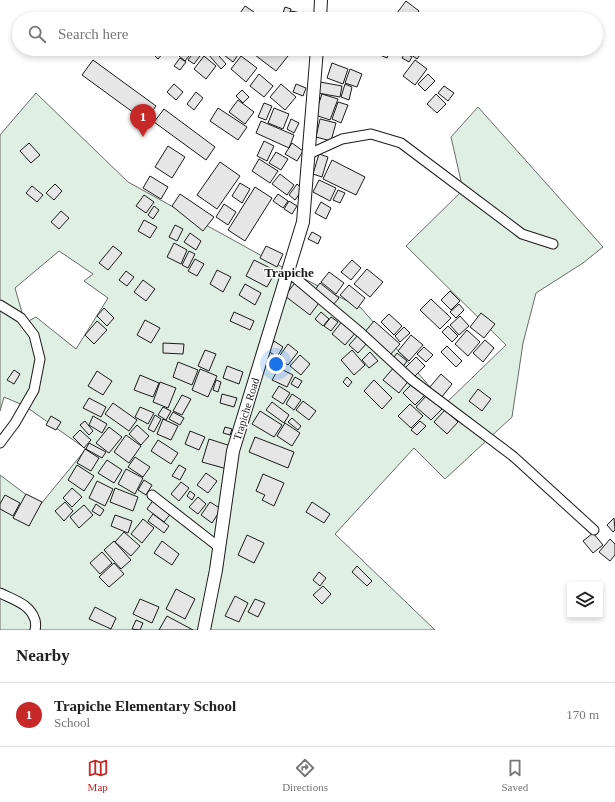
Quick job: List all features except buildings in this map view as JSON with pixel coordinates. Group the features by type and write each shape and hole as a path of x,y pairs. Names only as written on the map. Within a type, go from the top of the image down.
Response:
{"street":[{"path":"320,12 321,0"},
{"name":"Trapiche Road","path":"204,630 220,548 233,451 303,222 317,56"},
{"path":"309,154 342,139 371,134 401,143 522,234 553,244"},
{"path":"288,271 361,333 412,380 514,457 594,530"},
{"path":"0,305 20,318 34,335 40,359 34,390 15,423 0,443"},
{"path":"152,495 220,548"},
{"path":"0,593 24,605 33,613 36,626 35,630"}],"green space":[{"path":"36,93 128,182 291,272 361,308 445,404 506,345 406,246 463,190 451,137 478,107 603,247 583,263 536,293 523,343 512,417 445,479 414,448 335,534 435,630 0,630 0,475 40,505 86,449 25,406 4,397 0,411 0,135","holes":["59,251 93,274 84,281 108,298 76,349 36,317 25,323 15,288"]}],"place":[{"name":"Trapiche Elementary School","path":"143,137"}],"district":[{"name":"Trapiche","path":"289,272"}]}
